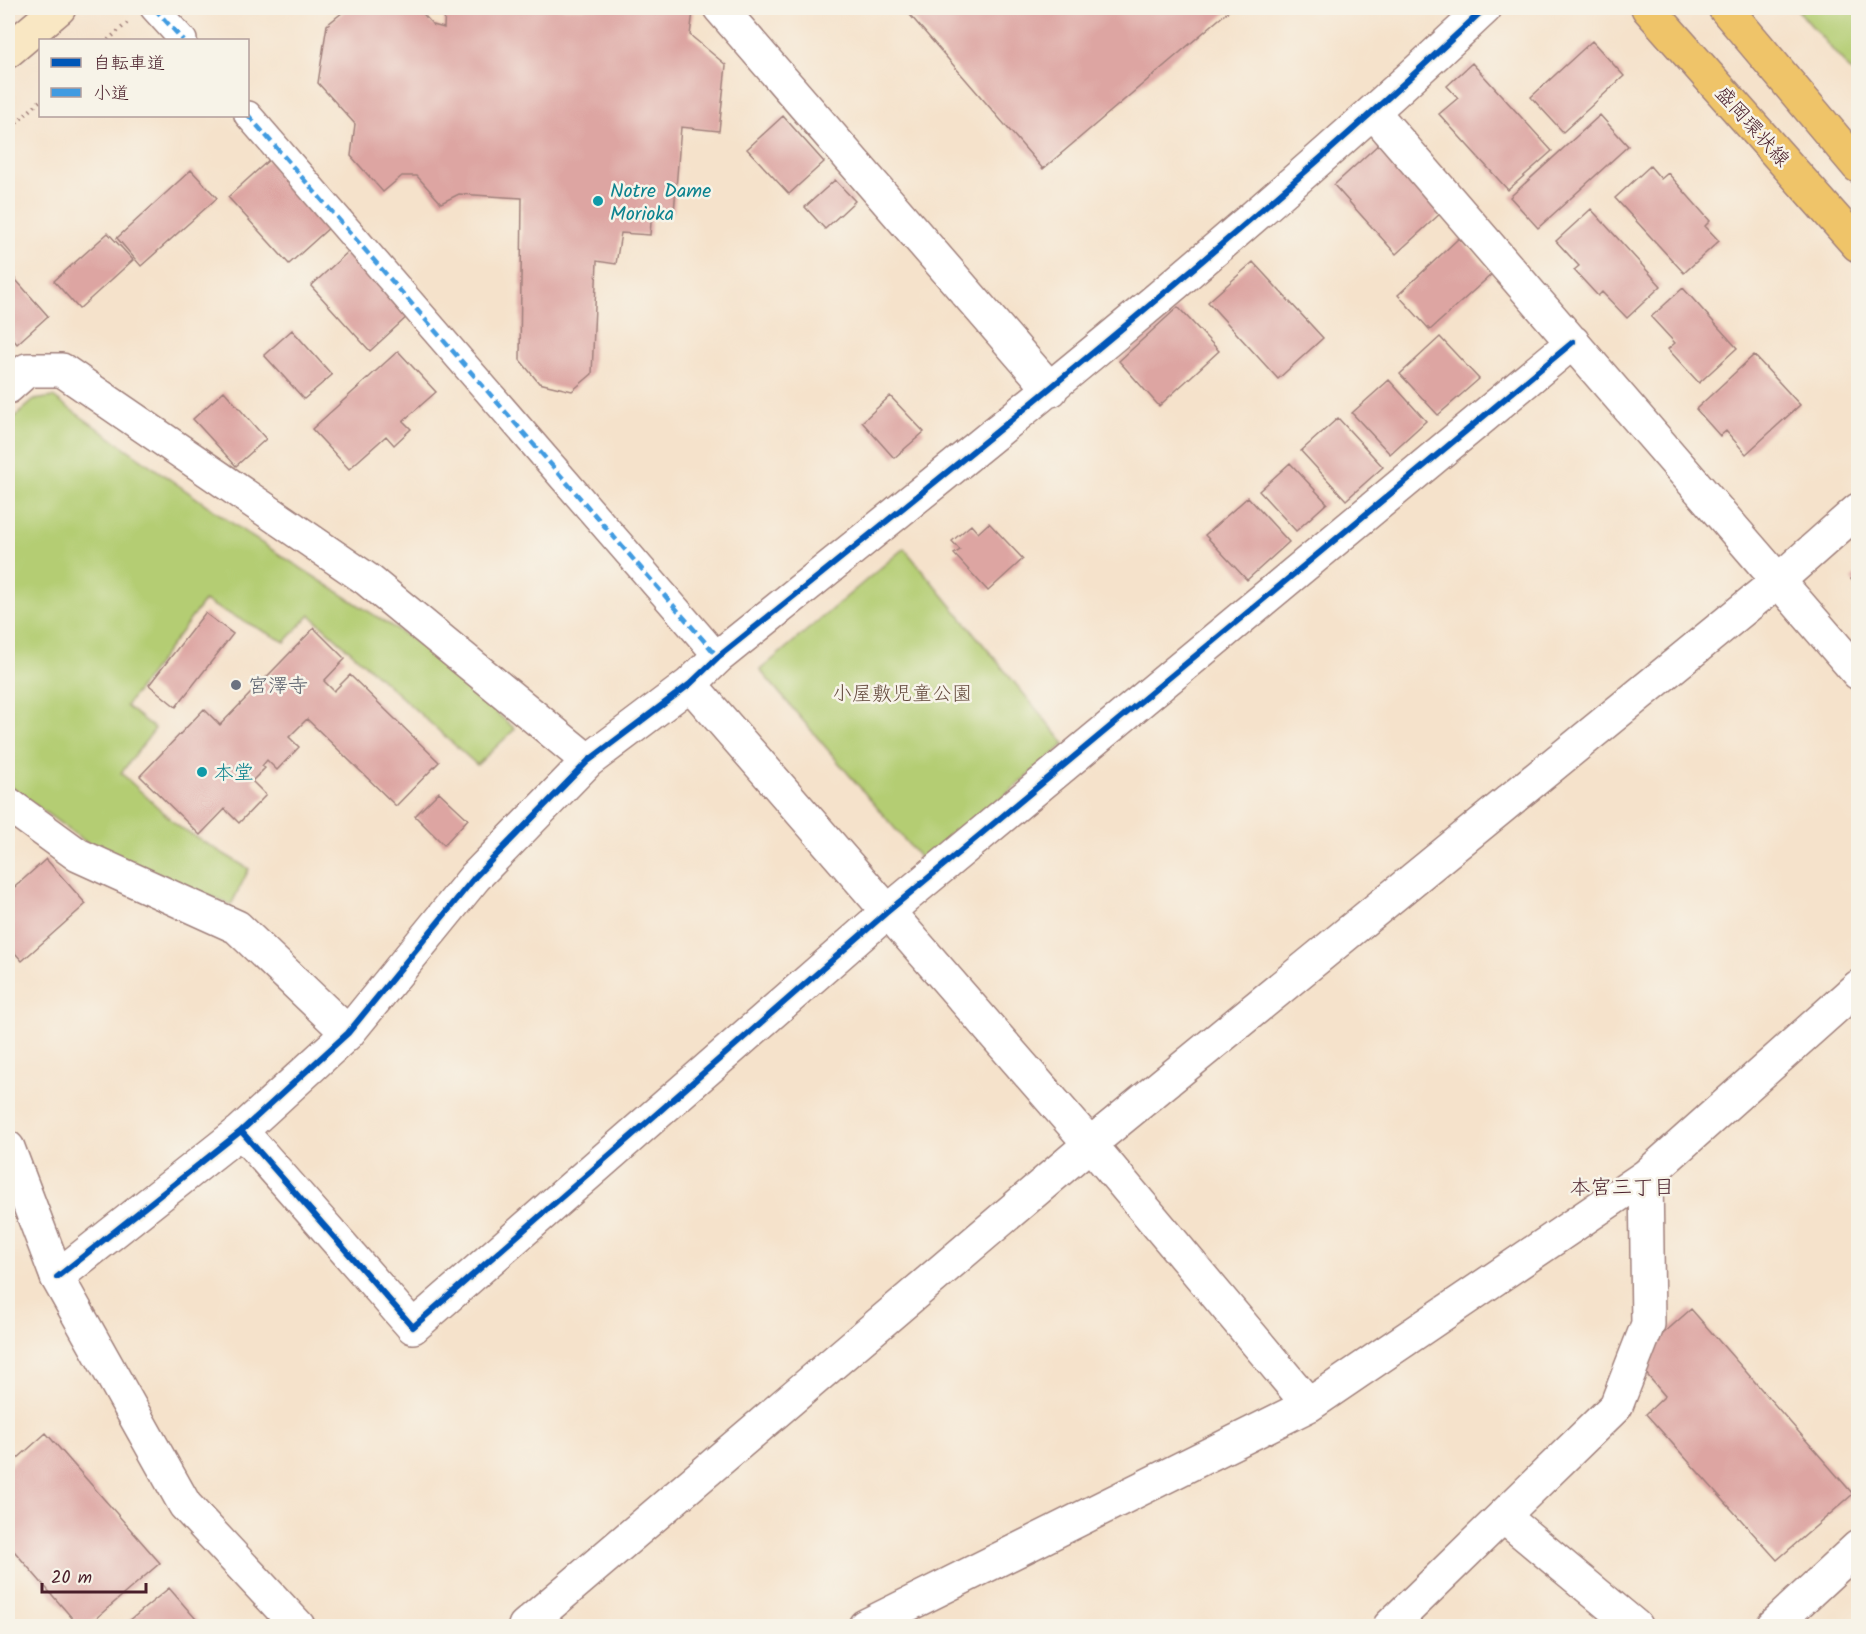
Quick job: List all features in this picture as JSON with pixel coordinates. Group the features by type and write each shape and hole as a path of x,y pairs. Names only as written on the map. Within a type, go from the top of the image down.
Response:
{"main road":[{"path":"8,51 59,8"},
{"name":"盛岡環状線","path":"1648,8 1858,245"},
{"path":"1725,8 1858,166"}],"street":[{"path":"154,8 182,39"},
{"path":"720,8 1051,390"},
{"path":"57,1277 241,1131 348,1033 474,877 588,761 690,684 718,657 1051,390 1374,113 1485,8"},
{"path":"1374,113 1858,673"},
{"path":"249,116 718,657"},
{"path":"241,1131 413,1327 886,913 1573,342"},
{"path":"8,387 27,370 62,370 368,580 588,761"},
{"path":"525,1626 1090,1144 1779,580 1858,510"},
{"path":"690,684 886,913 1090,1144 1309,1405"},
{"path":"8,804 78,855 237,927 348,1033"},
{"path":"865,1626 1309,1405 1646,1176 1858,987"},
{"path":"8,1148 57,1277 185,1505 298,1626"},
{"path":"1390,1626 1616,1406 1648,1323 1646,1176"},
{"path":"1504,1517 1635,1626"},
{"path":"1773,1626 1858,1547"}],"path":[{"path":"8,131 39,102"}],"green space":[{"path":"1796,8 1858,8 1858,79"},
{"path":"53,397 252,537 415,641 515,729 477,765 310,615 285,642 204,601 126,706 155,729 121,773 179,827 249,869 231,905 90,845 8,785 8,423 34,400"},
{"name":"小屋敷児童公園","path":"904,548 1065,744 925,864 760,670"}],"building":[{"name":"Notre Dame Morioka","path":"348,8 418,8 433,25 444,28 445,8 637,8 693,12 690,35 726,65 719,131 681,127 674,212 652,210 650,235 621,233 616,264 597,261 592,374 572,391 539,383 520,360 522,198 459,194 441,203 417,176 402,176 383,192 351,156 355,124 318,83 327,25"},
{"path":"904,8 1232,8 1043,169"},
{"path":"1592,41 1624,76 1563,132 1531,97"},
{"path":"1472,63 1552,151 1508,190 1439,114 1458,98 1447,86"},
{"path":"1600,115 1628,146 1538,228 1510,197"},
{"path":"783,116 824,162 789,194 747,149"},
{"path":"1380,143 1442,212 1396,254 1334,185"},
{"path":"270,159 331,226 289,264 228,197"},
{"path":"1650,166 1661,179 1668,173 1710,221 1705,226 1719,241 1684,273 1615,198"},
{"path":"191,170 217,198 141,266 117,238"},
{"path":"835,180 855,201 825,229 805,207"},
{"path":"1591,209 1661,286 1627,318 1602,292 1598,296 1574,270 1579,266 1556,241"},
{"path":"108,233 133,260 79,309 54,281"},
{"path":"1459,238 1492,274 1430,330 1398,295"},
{"path":"350,250 409,315 370,351 311,286"},
{"path":"1253,262 1323,338 1278,379 1208,302"},
{"path":"8,271 48,316 17,344 8,333"},
{"path":"1683,288 1737,348 1699,383 1668,349 1675,343 1651,317"},
{"path":"1178,307 1219,351 1159,406 1119,361"},
{"path":"292,330 332,375 304,399 264,355"},
{"path":"1440,337 1479,379 1438,415 1400,374"},
{"path":"398,351 436,392 403,421 411,429 394,445 386,436 349,469 312,429"},
{"path":"1754,355 1800,405 1746,454 1726,431 1720,436 1696,409"},
{"path":"1389,380 1426,421 1390,454 1352,413"},
{"path":"224,391 266,439 236,466 193,419"},
{"path":"890,396 924,432 894,458 862,422"},
{"path":"1338,418 1383,467 1346,500 1301,451"},
{"path":"1290,463 1327,503 1296,531 1259,491"},
{"path":"1248,497 1289,542 1247,580 1205,535"},
{"path":"989,523 1023,559 988,591 954,554 960,550 952,541 971,525 978,533"},
{"path":"1858,573 1858,588 1851,579"},
{"path":"205,613 233,634 176,707 149,685"},
{"path":"314,628 345,659 324,681 334,691 350,675 439,762 396,806 307,719 289,737 299,747 277,770 267,760 262,766 265,768 252,781 266,795 239,823 225,809 200,835 140,776 204,709 220,725"},
{"path":"439,792 468,819 444,845 415,816"},
{"path":"46,859 86,904 22,961 8,945 8,893"},
{"path":"1691,1309 1853,1494 1777,1560 1646,1414 1665,1396 1644,1371 1647,1348"},
{"path":"46,1433 160,1563 87,1626 79,1626 8,1544 8,1467"},
{"path":"169,1588 202,1626 123,1626"}],"marked path":[{"path":"154,8 182,39"},
{"path":"249,116 718,657"}],"cycle path":[{"path":"57,1277 241,1131 348,1033 475,877 588,761 690,684 718,657 1108,340 1299,177 1485,8"},
{"path":"241,1131 413,1327 886,913 1573,342"}],"place":[{"name":"Notre Dame Morioka","path":"598,201"},
{"name":"宮澤寺","path":"236,685"},
{"name":"本堂","path":"202,772"}],"district":[{"name":"本宮三丁目","path":"1622,1187"}]}
